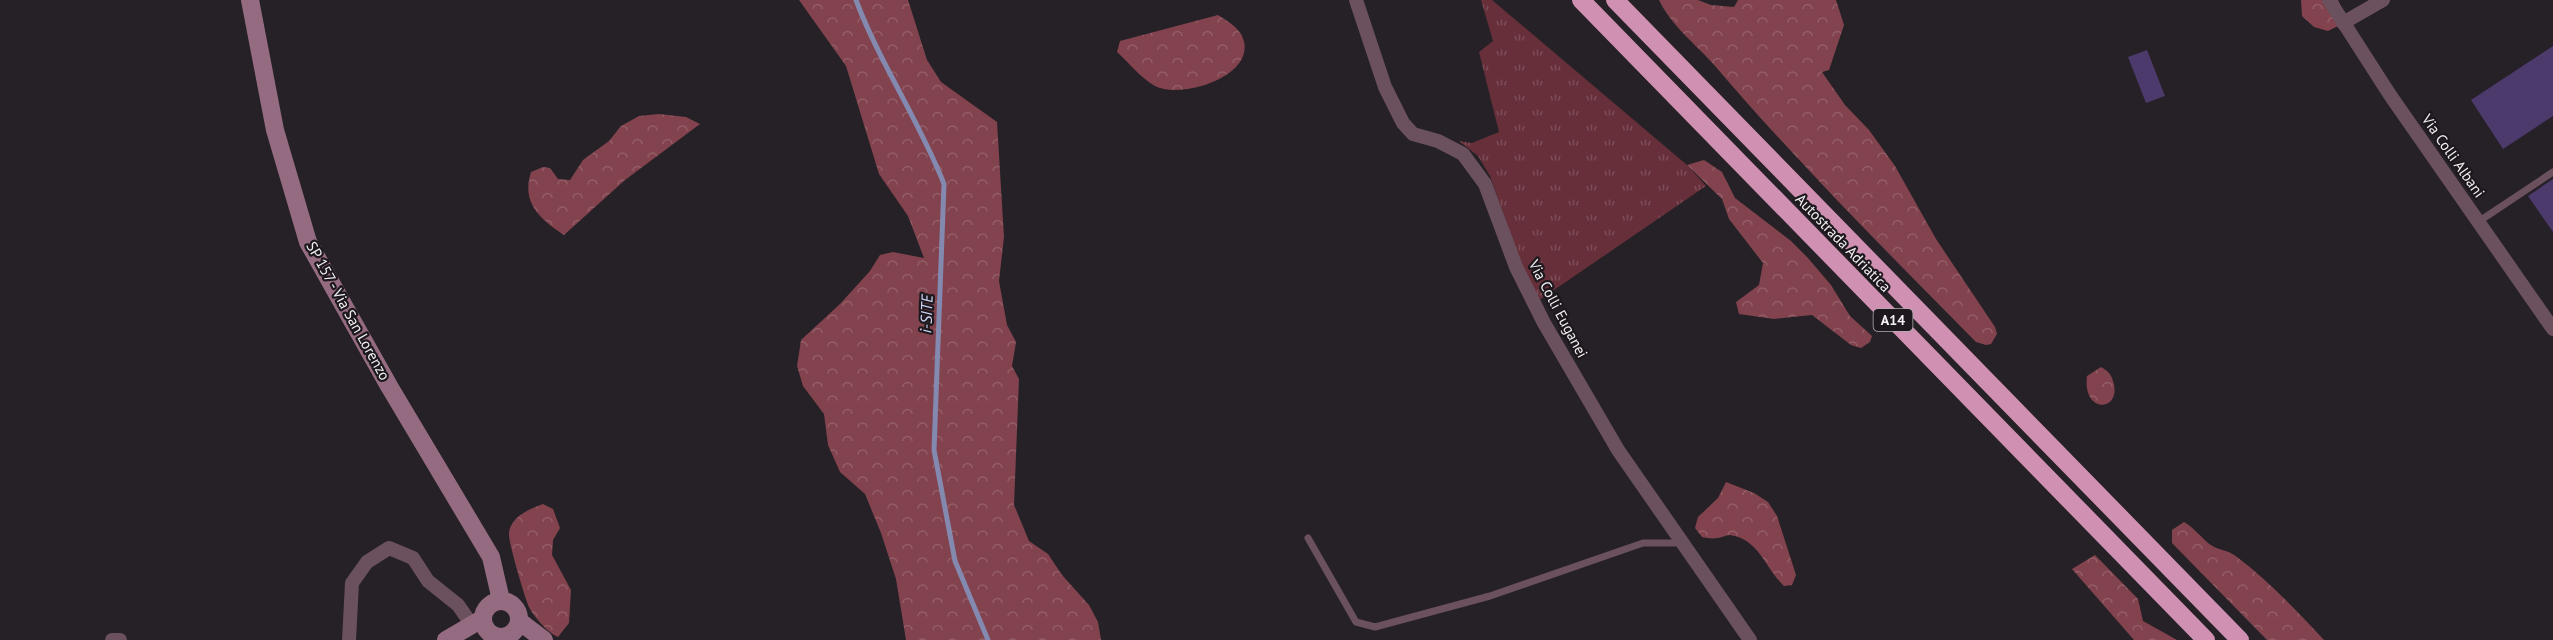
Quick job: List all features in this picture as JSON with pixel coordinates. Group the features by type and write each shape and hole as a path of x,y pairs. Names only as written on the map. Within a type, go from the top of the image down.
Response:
{"highway":[{"name":"Autostrada Adriatica","path":"1581,0 2206,640"},
{"name":"Autostrada Adriatica","path":"1615,0 2240,640"}],"main road":[{"name":"SP 157 - Via San Lorenzo","path":"250,0 275,130 308,242 389,386 491,557 501,600"},
{"path":"446,640 477,622 485,608 501,600 513,604 519,615 515,630 508,638 490,634 477,622"},
{"path":"519,621 544,640"}],"street":[{"name":"Via Colli Euganei","path":"1356,0 1385,87 1403,123 1413,134 1438,141 1464,154 1485,184 1516,267 1544,323 1618,450 1750,640"},
{"name":"Via Colli Albani","path":"2329,0 2553,329"},
{"path":"2343,23 2383,0"},
{"path":"349,640 352,583 368,562 389,548 413,558 428,581 477,622"},
{"path":"111,640 120,640"}],"lane":[{"path":"2478,222 2553,172"},
{"path":"1308,538 1356,622 1375,627 1490,596 1643,543 1684,543"}],"green space":[{"path":"799,0 908,0 927,60 941,82 997,122 1004,237 999,281 1007,325 1016,342 1012,366 1019,379 1014,505 1029,541 1048,554 1062,575 1089,605 1098,622 1101,640 906,640 896,579 881,533 865,494 840,472 828,445 824,414 803,386 797,366 801,340 840,304 870,271 880,255 893,252 924,258 908,216 879,174 846,66"},
{"path":"1481,0 1492,0 1687,165 1706,186 1535,303 1490,176 1478,156 1459,141 1472,143 1499,132 1479,52 1493,41"},
{"path":"1659,0 1698,0 1711,5 1734,7 1738,0 1836,0 1844,25 1829,70 1822,72 1845,105 1869,130 1895,166 1936,239 1995,327 1997,334 1991,344 1976,342 1843,206 1677,27"},
{"path":"2301,0 2338,0 2341,7 2340,25 2328,31 2314,27 2302,16"},
{"path":"1218,15 1232,24 1240,33 1245,50 1240,62 1230,73 1199,87 1183,90 1155,86 1140,75 1117,52 1120,41"},
{"path":"659,114 686,117 700,124 625,180 564,235 540,216 529,193 531,172 543,167 550,168 558,179 570,180 583,160 609,141 621,126 639,116"},
{"path":"1704,160 1722,172 1735,198 1791,241 1807,257 1831,285 1850,316 1872,336 1870,342 1861,348 1851,345 1812,315 1774,319 1739,314 1736,302 1759,285 1763,263 1729,219 1722,199 1687,165"},
{"path":"2101,367 2111,376 2115,391 2112,399 2102,405 2090,398 2087,389 2087,376"},
{"path":"1726,482 1754,493 1768,502 1777,516 1796,575 1792,585 1784,586 1761,555 1748,542 1730,535 1715,538 1702,537 1695,528 1698,517 1718,498"},
{"path":"543,504 553,509 560,528 553,540 552,555 571,590 569,623 558,637 542,624 529,607 509,539 510,528 517,518 526,511"},
{"path":"2184,522 2211,545 2234,555 2261,576 2324,640 2267,640 2172,543 2172,530"},
{"path":"2095,555 2138,599 2143,621 2177,640 2134,640 2072,569"}],"building":[{"path":"2553,46 2553,116 2503,149 2471,100"},
{"path":"2147,50 2165,96 2146,103 2128,57"},
{"path":"2553,179 2553,232 2528,196"}],"waterway":[{"name":"i-SITE","path":"856,0 876,47 923,137 944,184 934,450 955,561 988,640"}]}
